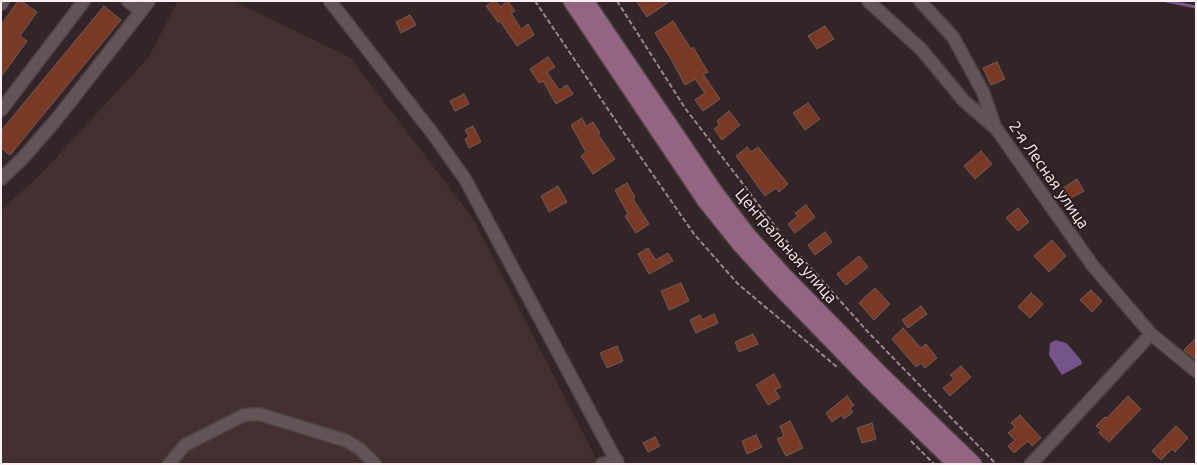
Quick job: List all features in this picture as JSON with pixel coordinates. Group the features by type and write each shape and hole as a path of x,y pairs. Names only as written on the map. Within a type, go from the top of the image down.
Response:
{"main road":[{"name":"Центральная улица","path":"571,1 705,201 741,246 856,366 955,464"},
{"name":"Центральная улица","path":"586,1 716,193 749,236 883,376 974,464"}],"street":[{"path":"1,110 84,1"},
{"path":"1,179 22,159 56,120 145,6 128,1"},
{"path":"330,1 434,134 464,179 618,462 602,464"},
{"path":"868,1 921,49 964,100 995,127"},
{"name":"2-я Лесная улица","path":"920,1 953,38 983,92 995,127 1093,266 1151,334 1196,371"},
{"path":"1031,464 1151,334"},
{"path":"169,464 185,445 244,415 259,414 278,418 347,441 360,449 375,464"}],"path":[{"path":"535,1 694,234 738,284 840,370"},
{"path":"616,1 685,108 784,238 868,332 996,464"},
{"path":"910,440 934,464"}],"shaded area":[{"path":"178,1 234,1 351,58 473,219 599,464 1,464 1,210 38,177 148,58"},
{"path":"1056,340 1066,343 1081,360 1082,364 1062,375 1049,355 1050,343"}],"building":[{"path":"18,1 21,1 37,12 20,36 27,41 1,77 1,25"},
{"path":"494,1 500,7 508,1 515,11 511,13 521,29 528,24 534,35 517,46 500,21 498,22 486,6"},
{"path":"636,1 670,1 647,17"},
{"path":"104,6 121,20 10,155 1,148 1,131"},
{"path":"410,15 416,25 401,33 396,22"},
{"path":"673,21 691,49 693,47 708,72 703,74 720,99 703,111 695,100 705,93 695,79 685,85 655,33"},
{"path":"825,26 834,39 817,49 808,36"},
{"path":"548,57 555,67 547,72 559,90 567,85 573,94 556,104 543,81 539,83 530,69"},
{"path":"997,62 1005,79 991,85 983,68"},
{"path":"464,94 469,104 455,111 450,101"},
{"path":"808,103 820,119 805,130 793,113"},
{"path":"729,111 740,125 722,140 714,129 719,125 717,121"},
{"path":"582,118 586,126 593,122 600,133 598,134 615,159 593,174 581,156 586,152 571,125"},
{"path":"473,126 481,142 469,148 465,139 469,137 465,130"},
{"path":"747,147 751,152 758,147 788,184 779,192 776,188 765,196 736,156"},
{"path":"981,151 992,164 975,179 964,166"},
{"path":"1077,179 1084,191 1069,199 1064,195 1063,188"},
{"path":"627,183 635,197 633,199 649,224 636,233 625,216 628,214 615,190"},
{"path":"558,186 567,202 549,212 541,196"},
{"path":"806,205 815,217 795,233 788,224 798,216 795,213"},
{"path":"1018,208 1029,222 1018,231 1006,218"},
{"path":"825,232 832,242 815,255 808,245"},
{"path":"1052,240 1066,256 1049,272 1034,256"},
{"path":"648,248 656,260 668,253 673,261 649,274 638,254"},
{"path":"859,256 868,267 846,285 837,274"},
{"path":"681,283 689,301 669,310 661,291"},
{"path":"875,288 890,304 874,320 859,303"},
{"path":"1091,290 1102,301 1092,312 1080,300"},
{"path":"1031,293 1043,304 1030,318 1018,307"},
{"path":"921,306 927,314 908,328 902,320"},
{"path":"714,314 718,323 696,333 690,320 700,315 702,320"},
{"path":"903,328 921,348 926,344 937,358 925,368 921,363 916,367 892,339"},
{"path":"753,334 758,344 739,352 735,342"},
{"path":"1196,338 1196,360 1184,350"},
{"path":"617,346 623,361 607,368 600,353"},
{"path":"961,366 971,377 950,396 943,388 954,379 950,375"},
{"path":"774,374 781,387 775,390 780,398 768,405 756,385"},
{"path":"847,396 854,405 850,408 853,412 844,419 841,415 832,422 826,413"},
{"path":"1128,396 1141,409 1109,442 1099,433 1101,430 1096,426 1105,417 1107,418"},
{"path":"1020,415 1041,438 1032,446 1028,441 1014,453 1008,446 1015,440 1008,433 1015,427 1011,423"},
{"path":"790,421 803,448 786,456 777,439 784,436 780,426"},
{"path":"872,423 876,439 862,443 857,428"},
{"path":"1176,426 1188,438 1175,452 1172,449 1161,460 1152,451"},
{"path":"756,435 762,447 747,454 742,441"},
{"path":"655,437 660,446 648,452 643,443"}],"waterway":[{"path":"1166,1 1196,7"}]}
